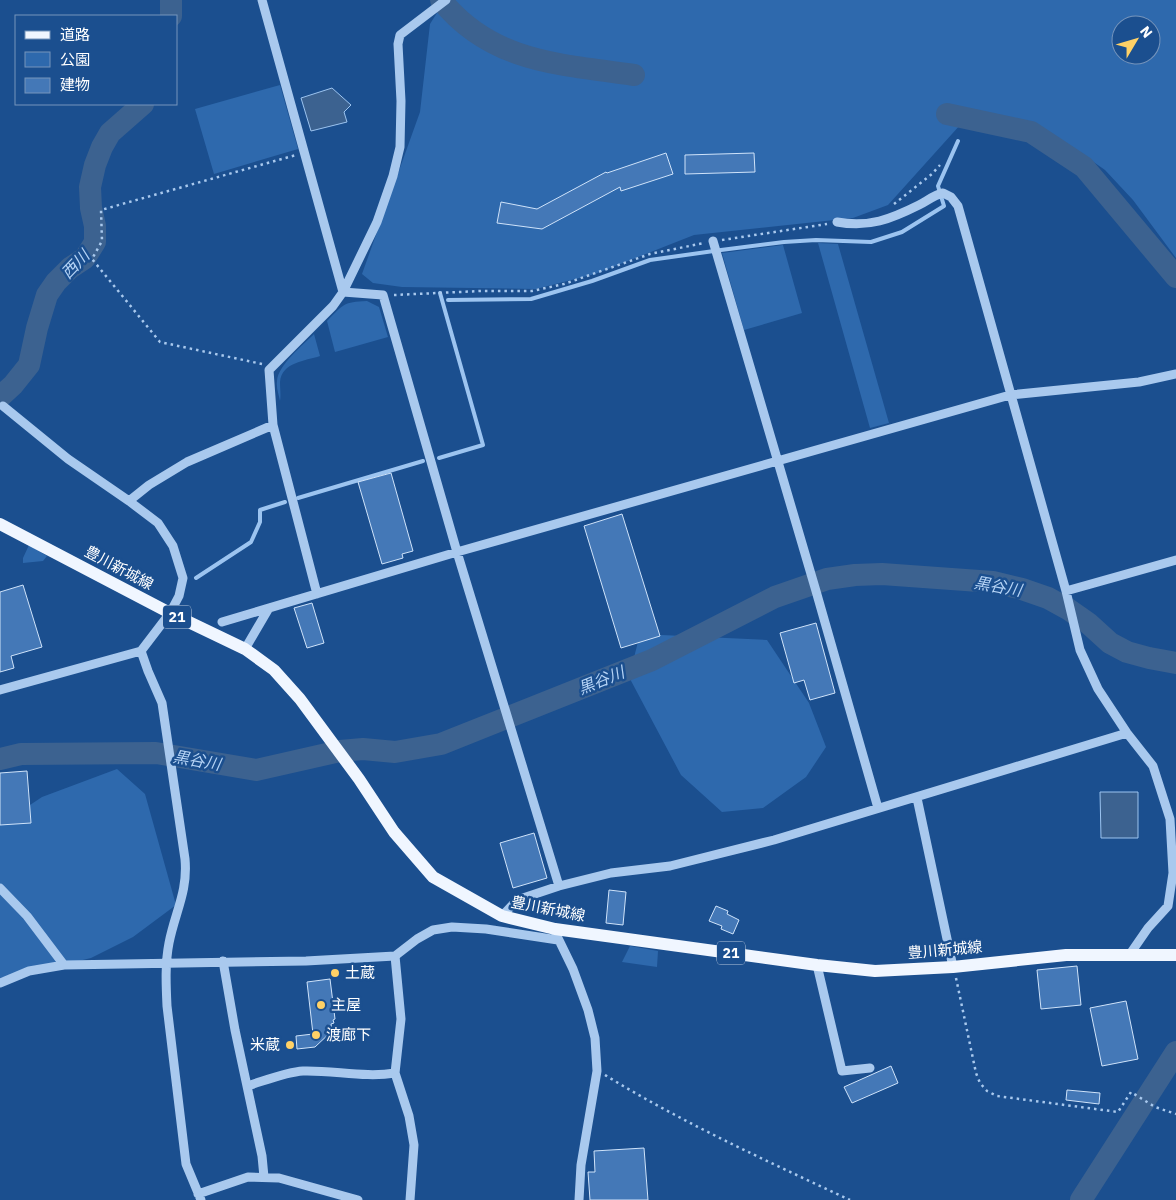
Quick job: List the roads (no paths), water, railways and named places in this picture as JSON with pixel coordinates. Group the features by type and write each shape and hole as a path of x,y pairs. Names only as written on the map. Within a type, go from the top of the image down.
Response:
{"main road":[{"name":"豊川新城線","path":"0,524 170,613 245,649 274,670 300,699 330,739 394,832 433,877 502,916 556,934 875,971 953,967 1066,955 1176,955"}],"street":[{"path":"262,0 344,292"},
{"path":"317,594 273,425 269,370 328,312 344,292 377,222 393,176 400,147 401,101 398,44 400,35 446,0"},
{"path":"837,222 851,225 880,222 943,193 951,196 958,206 1084,658 1098,689 1127,733 1152,766 1170,819 1173,873 1168,906 1148,928 1130,954"},
{"path":"713,241 878,808"},
{"path":"344,292 383,295 457,552 559,886"},
{"path":"222,622 457,552 1010,395 1139,382 1176,374"},
{"path":"0,690 141,651 170,613 179,596 183,578 173,546 158,523 68,459 3,406"},
{"path":"129,501 149,485 187,462 273,425"},
{"path":"1066,591 1176,560"},
{"path":"245,649 269,608"},
{"path":"141,651 162,703 187,874 185,888 169,943 167,962 167,1006 186,1164 200,1197 248,1177 264,1177 280,1178 358,1200"},
{"path":"502,916 517,900 559,886 611,873 679,863 774,840 1127,733"},
{"path":"917,798 953,967"},
{"path":"0,888 27,916 64,965"},
{"path":"0,983 29,971 64,965 306,961 394,956 433,930 452,927 556,934 573,969 588,1010 595,1038 597,1071 582,1164 579,1200"},
{"path":"394,956 401,1019 395,1073 409,1116 414,1145 410,1200"},
{"path":"223,961 262,1156 264,1177"},
{"path":"817,965 842,1071 870,1068"},
{"path":"247,1086 301,1071 336,1071 382,1075 395,1073"}],"waterway":[{"name":"西川","path":"171,0 171,15"},
{"path":"441,0 461,21 482,37 505,49 554,63 634,75"},
{"name":"西川","path":"0,397 13,385 29,365 47,295 56,282 70,268 85,258 95,242 90,187 95,165 110,133 142,105"},
{"path":"947,114 1031,132 1084,167 1176,277"},
{"path":"448,300 531,299 592,281 650,260 721,250 816,240 871,242 902,232 944,206 938,186 958,141"},
{"path":"439,458 483,445 440,293"},
{"path":"298,498 423,461"},
{"path":"196,578 251,542 260,522 260,510 285,502"},
{"name":"黒谷川","path":"0,759 21,754 156,753 256,770 340,751 363,749 395,752 441,744 652,660 775,597 827,579 855,575 882,574 993,582 1022,589 1048,598 1068,609 1088,623 1110,643 1127,652 1176,663"},
{"path":"1081,1200 1176,1052"}],"place":[{"name":"土蔵","path":"335,973"},
{"name":"主屋","path":"321,1005"},
{"name":"渡廊下","path":"316,1035"},
{"name":"米蔵","path":"290,1045"}]}
